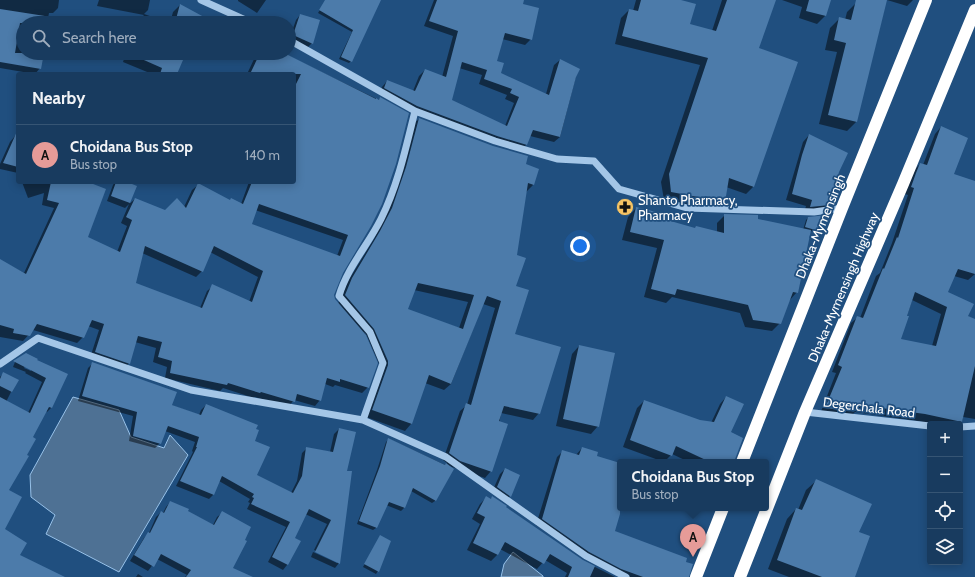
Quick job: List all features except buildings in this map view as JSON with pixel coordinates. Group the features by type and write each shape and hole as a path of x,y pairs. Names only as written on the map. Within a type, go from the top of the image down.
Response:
{"highway":[{"name":"Dhaka-Mymensingh","path":"743,459 926,0"},
{"name":"Dhaka-Mymensingh Highway","path":"769,503 805,412 903,184 975,10"},
{"path":"696,577 723,511"},
{"name":"Dhaka-Mymensingh Highway","path":"740,577 766,511"}],"street":[{"path":"201,0 236,16"},
{"path":"296,44 415,111 495,141 557,159 594,161 619,189 687,208 814,212 842,208"},
{"path":"363,420 383,363 370,332 339,296 344,282 381,218 399,173 415,111"},
{"path":"0,364 38,338 191,390 363,420 446,457 586,556 626,577"},
{"name":"Degerchala Road","path":"805,412 927,426"},
{"path":"963,427 975,426"}],"water":[{"path":"73,397 119,410 131,437 164,448 170,435 188,455 119,572 46,534 55,515 31,497 30,475"},
{"path":"513,552 543,577 501,577 504,564"}],"place":[{"name":"Shanto Pharmacy, Pharmacy","path":"625,207"},
{"name":"Choidana Bus Stop","path":"693,557"}]}
